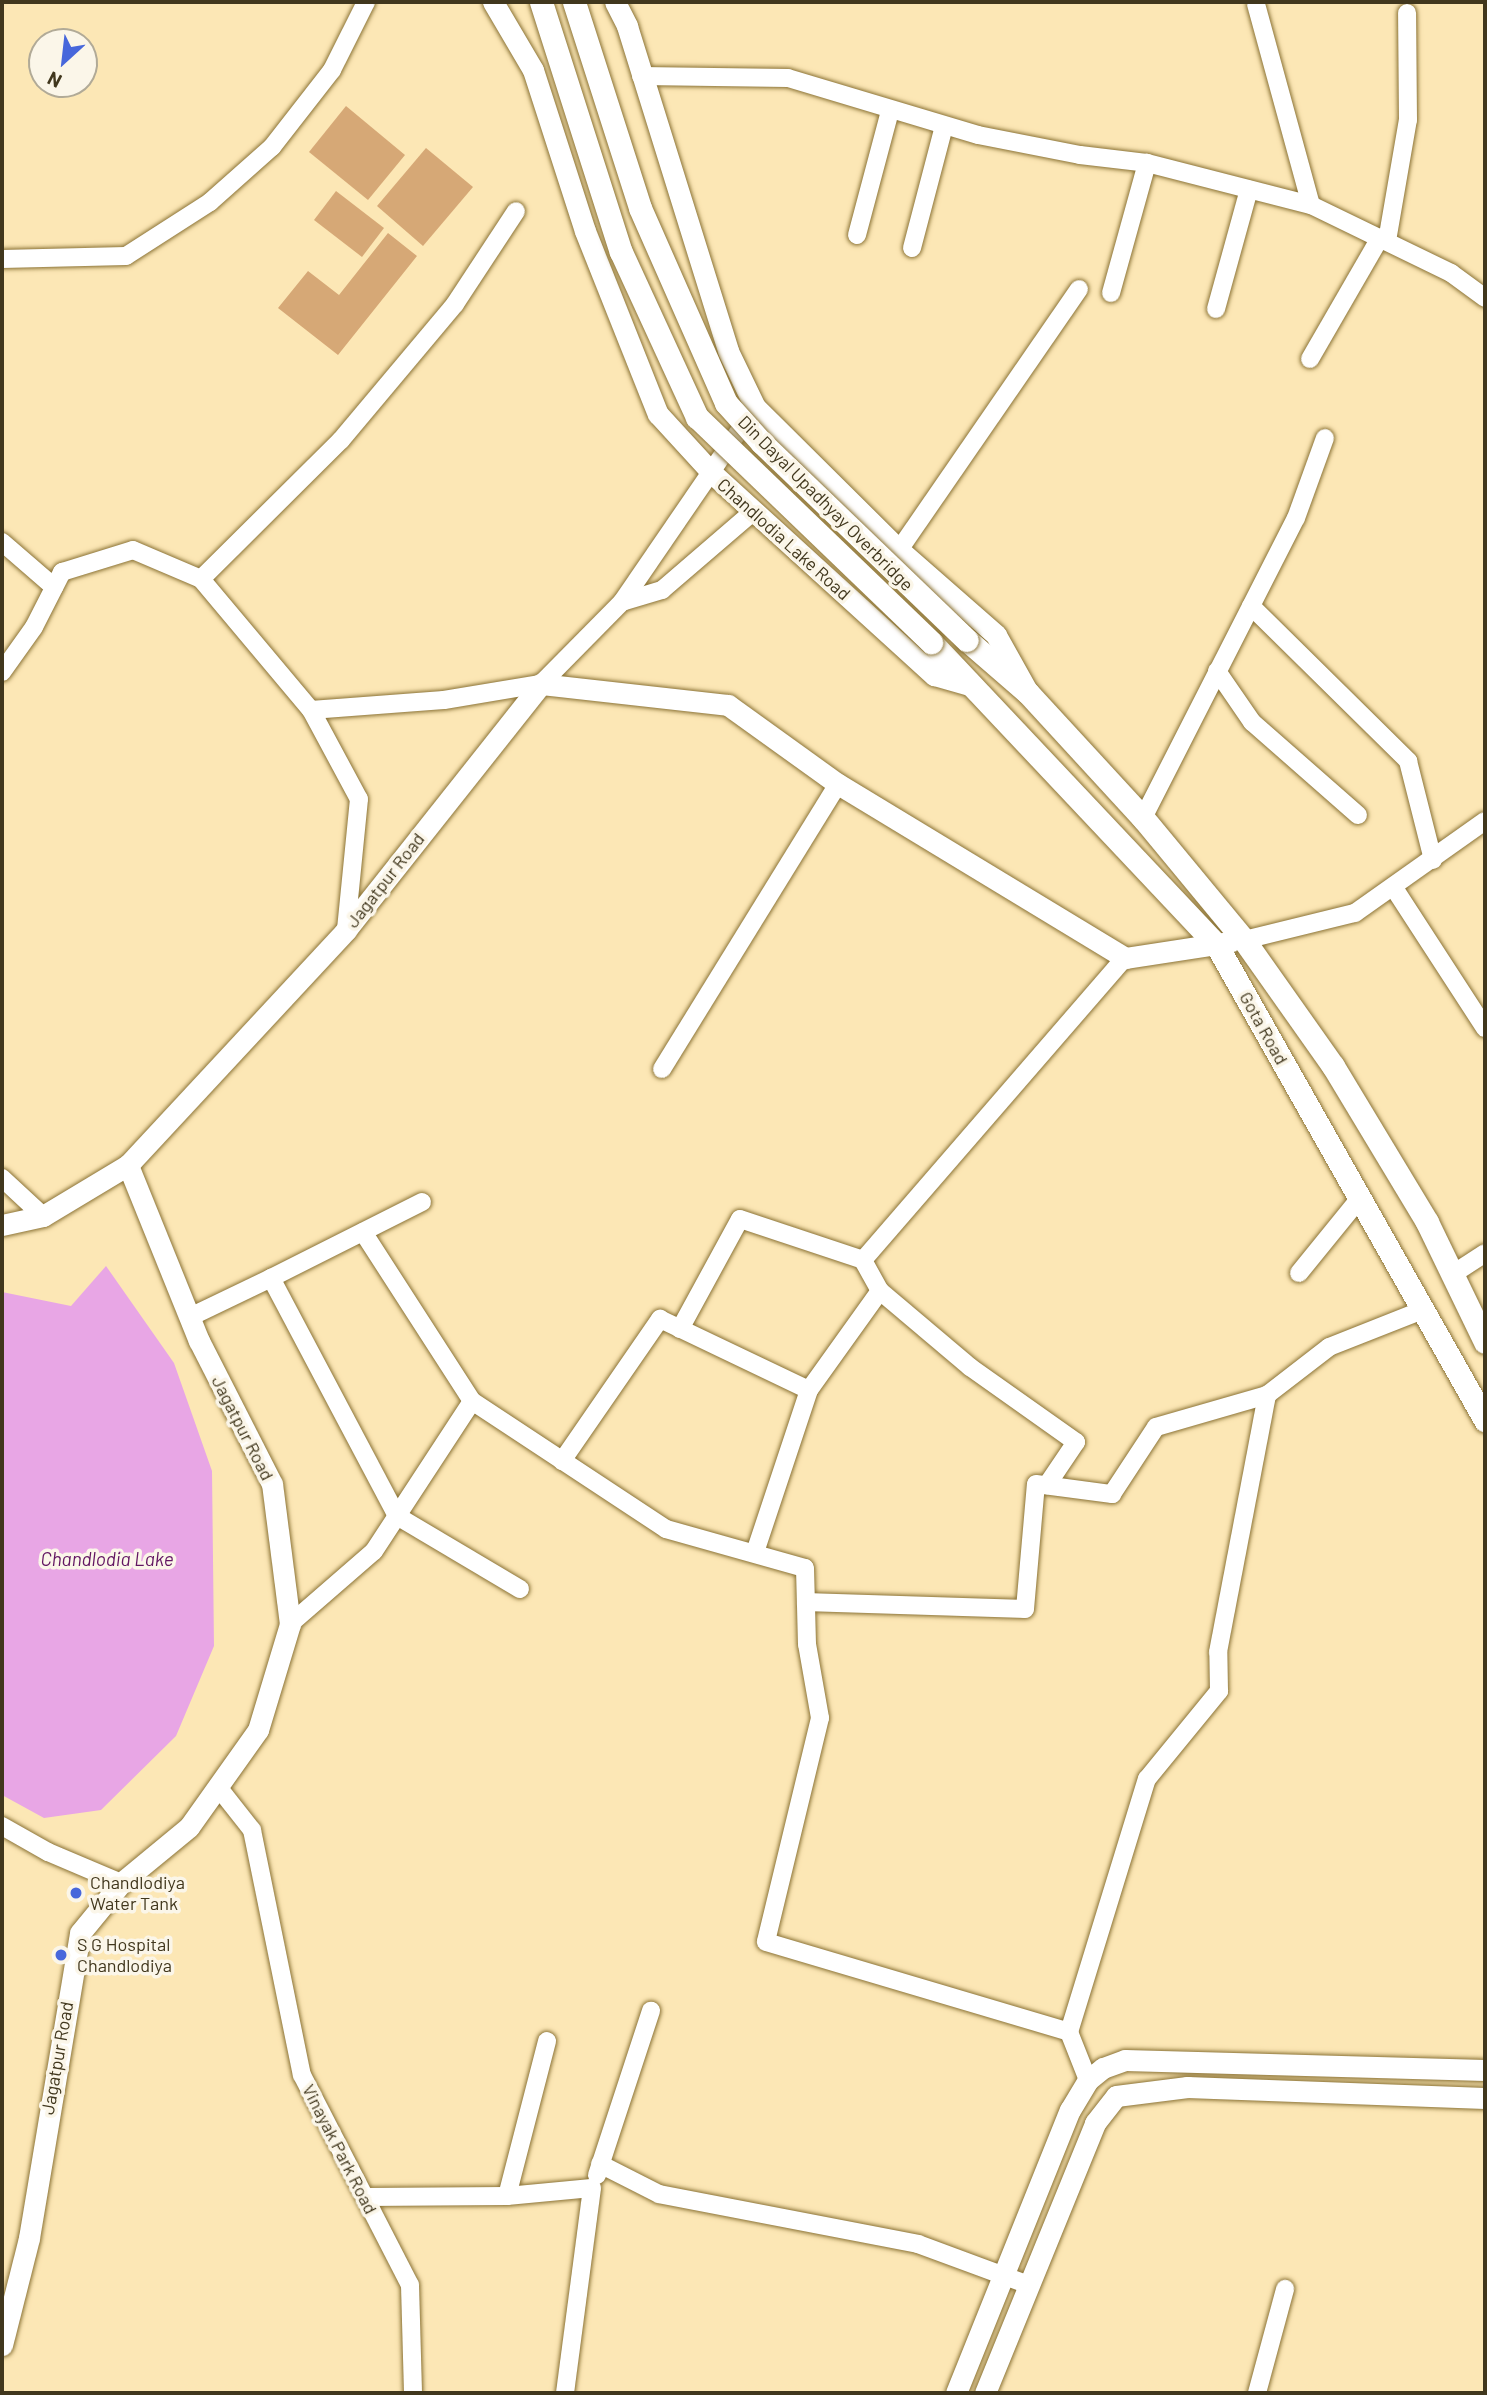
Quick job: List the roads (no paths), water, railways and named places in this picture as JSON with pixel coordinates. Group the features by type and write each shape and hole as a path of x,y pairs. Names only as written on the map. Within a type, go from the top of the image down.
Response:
{"main road":[{"name":"Din Dayal Upadhyay Overbridge","path":"541,2 621,252 697,417 931,642 973,686"},
{"name":"Din Dayal Upadhyay Overbridge","path":"574,2 639,208 726,403 762,443 967,640 1028,693"},
{"name":"Gota Road","path":"973,686 1216,944 1485,1420"},
{"name":"Gota Road","path":"1028,693 1143,818 1244,940 1332,1066 1427,1222 1485,1342"}],"street":[{"path":"2,259 126,256 210,202 272,147 332,69 366,2"},
{"path":"493,2 533,70 585,231 658,414 713,474 755,407"},
{"path":"615,2 728,351 755,407 899,550 996,635 1028,693"},
{"path":"1256,4 1311,205"},
{"path":"1310,359 1383,240 1408,120 1407,13"},
{"path":"641,76 788,78 944,126 1080,155 1147,163 1311,205 1451,273 1485,298"},
{"path":"857,235 890,111"},
{"path":"912,248 944,126"},
{"path":"1111,293 1147,163"},
{"path":"1216,309 1249,189"},
{"path":"201,579 341,440 455,304 516,211"},
{"path":"899,550 1079,289"},
{"path":"1143,818 1296,518 1325,438"},
{"name":"Chandlodia Lake Road","path":"541,684 622,602 713,474 934,675 973,686"},
{"path":"622,602 662,590 754,511"},
{"path":"2,542 54,587"},
{"path":"2,672 34,627 62,572 133,550 201,579 311,710 359,799 346,930"},
{"path":"1251,606 1408,761 1433,860"},
{"path":"1217,671 1252,722 1358,815"},
{"path":"311,710 444,701 541,684 728,705 838,784 1125,958 1244,940 1355,913 1394,888 1485,821"},
{"name":"Jagatpur Road","path":"2,2345 29,2238 59,2037 80,1933 121,1883 189,1826 258,1731 290,1624 272,1483 190,1317 128,1164 346,930 541,684"},
{"path":"662,1069 838,784"},
{"path":"1394,888 1485,1028"},
{"path":"863,1260 1125,958"},
{"path":"2,1225 43,1216 128,1164"},
{"path":"2,1178 43,1216"},
{"path":"1298,1273 1360,1198"},
{"path":"190,1317 422,1202"},
{"path":"680,1329 740,1219 863,1260 880,1291 970,1367 1076,1442 1047,1485"},
{"path":"363,1232 472,1401 666,1529 806,1568 807,1644 820,1718 766,1942 1069,2032"},
{"path":"1452,1274 1485,1253"},
{"path":"271,1278 397,1516 520,1589"},
{"path":"755,1552 809,1390 880,1291"},
{"path":"806,1602 1025,1609 1036,1484 1112,1494 1156,1427 1267,1395 1329,1347 1423,1310"},
{"path":"562,1461 660,1319 809,1390"},
{"path":"1088,2080 1069,2032 1147,1779 1219,1691 1218,1652 1267,1395"},
{"path":"290,1624 374,1551 472,1401"},
{"name":"Vinayak Park Road","path":"218,1787 252,1830 302,2076 410,2285 413,2393"},
{"path":"2,1826 48,1852 121,1883"},
{"path":"565,2393 592,2188 651,2011"},
{"path":"507,2196 547,2041"},
{"path":"956,2393 1070,2110 1088,2080 1103,2068 1125,2060 1485,2070"},
{"path":"1462,2070 1463,2097"},
{"path":"985,2393 1026,2284 1100,2113 1116,2096 1187,2087 1485,2098"},
{"path":"600,2164 659,2194 918,2244 1026,2284"},
{"path":"365,2197 507,2196 592,2188"},
{"path":"1257,2393 1286,2289"}],"water":[{"name":"Chandlodia Lake","path":"106,1266 174,1363 212,1471 214,1646 176,1736 101,1810 44,1818 2,1795 2,1292 71,1306"}],"place":[{"name":"Chandlodiya Water Tank","path":"76,1893"},
{"name":"S G Hospital Chandlodiya","path":"61,1955"}]}
